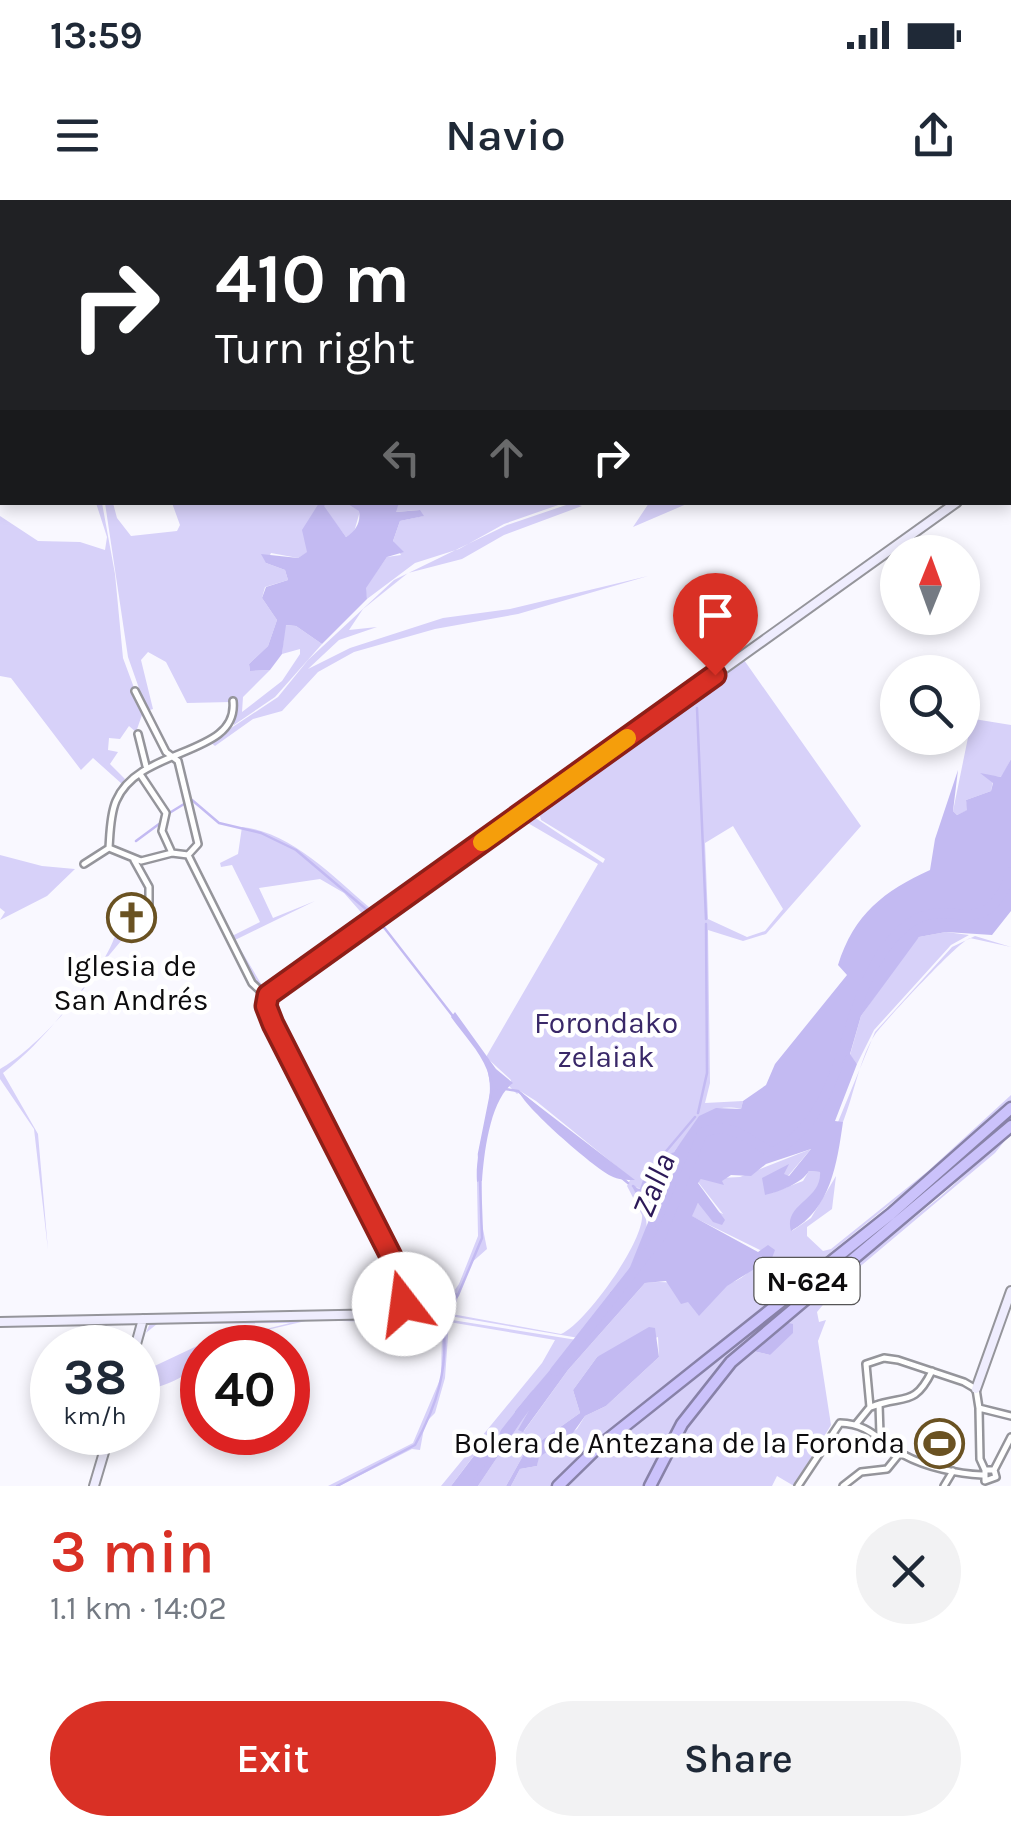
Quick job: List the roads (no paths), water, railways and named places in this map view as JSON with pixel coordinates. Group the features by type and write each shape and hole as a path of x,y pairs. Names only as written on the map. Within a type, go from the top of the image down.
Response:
{"highway":[{"name":"N-624","path":"558,1486 605,1441 891,1214 1011,1108"},
{"name":"N-624","path":"650,1486 682,1424 731,1362 1011,1126"}],"street":[{"path":"268,997 953,505"},
{"path":"135,691 166,752 175,756"},
{"path":"84,864 109,848 116,801 146,766 230,728 234,718 232,702"},
{"path":"138,734 146,766"},
{"path":"175,756 198,844 188,855"},
{"path":"140,774 166,813 162,831 172,853"},
{"path":"109,848 141,861 172,853 188,855"},
{"path":"0,1322 387,1314 404,1304 406,1290 400,1274 273,1024 268,997 252,983 188,855"},
{"path":"132,858 149,886 149,906"},
{"path":"1011,1290 976,1389 980,1459 991,1484 1011,1437"},
{"path":"141,1325 143,1319"},
{"path":"870,1408 866,1364 872,1360 898,1360 976,1389"},
{"path":"857,1423 878,1404 913,1399 922,1393 932,1372"},
{"path":"878,1404 880,1435"},
{"path":"980,1408 1011,1416"},
{"path":"798,1486 840,1423 857,1423 880,1435 900,1454 954,1471 994,1470"},
{"path":"843,1486 861,1472 887,1469 900,1454"},
{"path":"94,1486 103,1455"},
{"path":"944,1486 954,1471"}],"waterway":[{"path":"697,708 706,919"},
{"path":"192,800 219,823 261,833 296,850 373,915"},
{"path":"171,812 184,804"},
{"path":"136,841 159,824"},
{"name":"Zalla","path":"555,1371 661,1236 702,1133 731,1130 772,1153 799,1133 818,1108 832,1079 880,955 901,930 918,918 976,914 989,909 1011,872"},
{"path":"379,921 487,1060 492,1087 518,1091 628,1183"},
{"path":"698,1113 707,1073 706,924"},
{"path":"444,1314 458,1295 482,1238 479,1154 492,1089"},
{"path":"640,1193 646,1175 695,1117"},
{"path":"633,1186 646,1199 661,1236"},
{"path":"406,1278 457,1295"},
{"path":"337,1486 415,1445 440,1386 443,1320"},
{"name":"Zalla","path":"505,1433 535,1395"},
{"name":"Zalla","path":"462,1486 494,1446"}],"place":[{"name":"Iglesia de San Andrés","path":"131,917"},
{"name":"Bolera de Antezana de la Foronda","path":"940,1443"}],"park label":[{"name":"Forondako zelaiak","path":"606,1040"}]}
